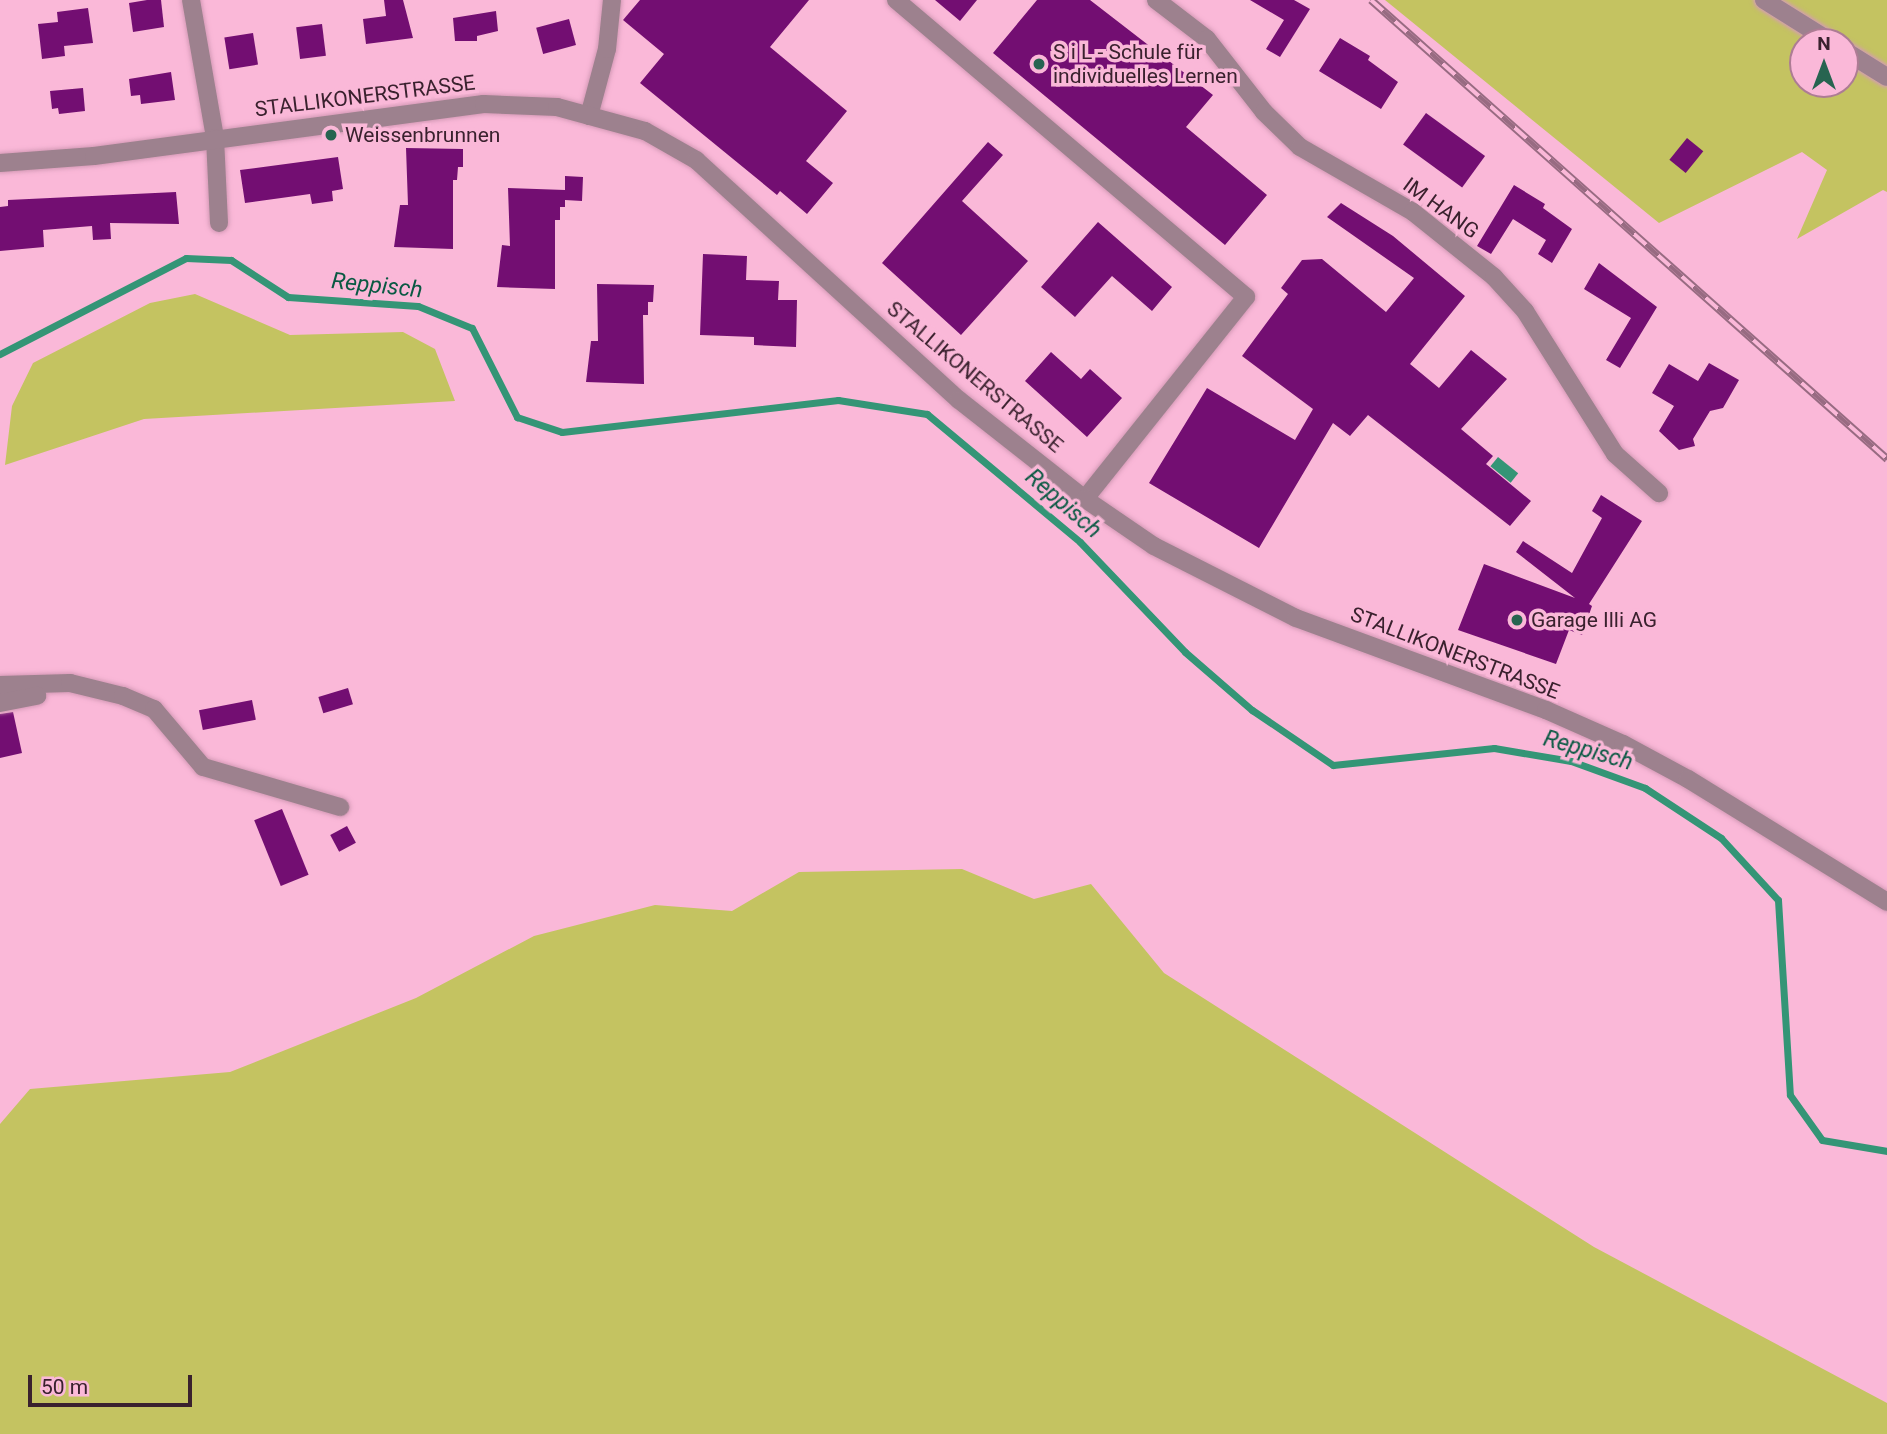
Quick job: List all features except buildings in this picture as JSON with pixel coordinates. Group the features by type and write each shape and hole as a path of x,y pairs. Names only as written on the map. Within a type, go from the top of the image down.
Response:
{"street":[{"path":"191,0 215,138 219,223"},
{"path":"589,116 607,49 612,0"},
{"path":"896,0 1246,297 1085,499"},
{"name":"IM HANG","path":"1156,0 1207,39 1264,113 1300,147 1413,212 1494,277 1525,311 1615,454 1659,493"},
{"path":"1764,0 1809,28"},
{"path":"1859,60 1887,77"},
{"name":"STALLIKONERSTRASSE","path":"0,163 94,156 462,105 557,107 645,131 696,160 959,400 1085,499 1164,552 1296,618 1546,710 1623,744 1698,785 1887,902"},
{"path":"0,685 70,683 123,696 154,709 202,767 340,807"},
{"path":"0,703 37,696"}],"shaded area":[{"path":"1385,0 1887,0 1887,192 1883,190 1797,239 1827,170 1802,152 1659,223"},
{"path":"195,294 290,335 403,332 435,349 455,401 144,419 5,465 12,406 33,363 150,303"},
{"path":"1498,457 1518,473 1511,483 1490,466"},
{"path":"962,869 1034,899 1091,884 1164,973 1594,1247 1887,1403 1887,1434 0,1434 0,1124 30,1089 230,1072 416,998 534,936 655,905 732,911 799,872"}],"waterway":[{"name":"Reppisch","path":"0,354 186,258 231,260 288,297 418,306 472,328 517,417 562,432 838,400 927,414 1080,542 1185,652 1252,710 1333,765 1494,748 1571,761 1645,788 1721,838 1778,900 1790,1095 1822,1140 1887,1151"}],"railway":[{"path":"1371,0 1887,459"}],"place":[{"name":"S i L - Schule für individuelles Lernen","path":"1039,64"},
{"name":"Weissenbrunnen","path":"331,135"},
{"name":"Garage Illi AG","path":"1517,620"}]}
